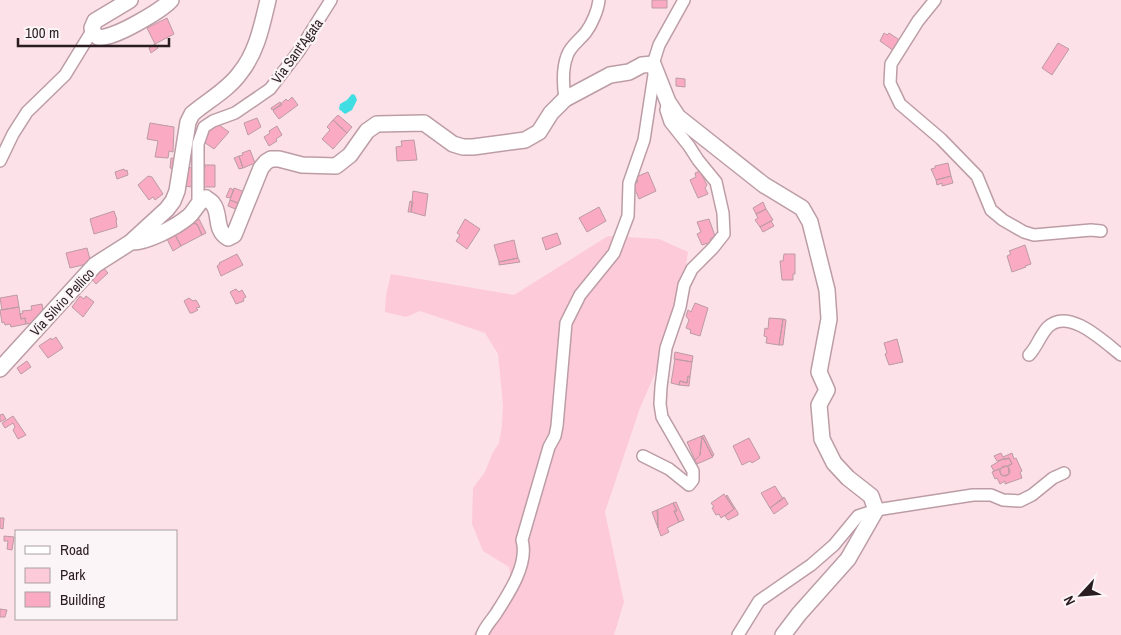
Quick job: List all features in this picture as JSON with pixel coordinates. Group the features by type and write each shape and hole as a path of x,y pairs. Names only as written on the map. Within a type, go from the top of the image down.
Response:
{"street":[{"path":"0,161 27,112 65,75 92,31 94,21 130,0"},
{"path":"92,31 100,37 119,31 156,13 171,0"},
{"path":"131,242 167,209 174,200 188,122 192,114 240,74 258,40 268,0"},
{"name":"Via Sant'Agata","path":"198,202 198,144 204,128 213,121 235,113 270,89 299,51 332,0"},
{"path":"565,99 563,84 567,56 587,31 599,0"},
{"path":"482,635 506,599 520,567 524,547 522,540 557,426 566,323 580,295 614,253 628,216 629,183 644,140 654,66 659,45 684,0"},
{"path":"935,0 918,21 891,64 890,83 900,104 941,139 976,176 990,210 1003,220 1034,235 1091,230 1101,231"},
{"path":"131,242 151,239 188,217 198,202 206,198 214,204 220,230 228,238 234,235 261,168 271,159 279,159 302,165 336,166 350,155 367,131 377,124 424,123 453,144 463,147 525,140 539,132 551,113 565,99 610,75 629,72 642,65 654,66"},
{"path":"654,66 668,102 678,117 744,171 802,208 810,222 827,290 829,319 819,372 827,390 819,405 822,439 834,463 848,478 871,496 876,510 848,559 783,635"},
{"path":"643,456 669,469 689,485 693,480 693,471 662,417 660,404 661,386 666,348 680,307 684,285 692,269 724,234 723,213 716,182 670,122 666,110 668,102"},
{"name":"Via Silvio Pellico","path":"0,369 95,266 131,242"},
{"path":"1029,355 1036,348 1045,330 1054,322 1064,320 1076,323 1091,332 1121,355"},
{"path":"738,635 759,601 811,565 834,545 858,516 876,510 973,495 990,495 1003,500 1020,501 1032,495 1052,478 1064,473"}],"green space":[{"path":"608,236 659,239 688,252 680,307 666,348 640,408 605,512 624,602 614,635 473,635 512,584 509,567 483,551 472,524 473,488 485,472 492,454 499,443 502,425 503,406 498,354 485,333 420,311 406,317 385,312 386,295 391,274 514,295"}],"water":[{"path":"352,94 355,95 357,100 352,110 345,114 339,109 340,104"}],"building":[{"path":"652,0 667,0 667,8 652,8"},
{"path":"167,18 174,34 155,44 147,28"},
{"path":"884,33 887,35 889,33 901,41 894,51 880,41"},
{"path":"1058,43 1069,49 1052,75 1042,68"},
{"path":"155,44 158,48 151,53 149,48"},
{"path":"676,78 685,79 685,87 676,86"},
{"path":"292,97 298,105 279,119 273,111 286,99 288,101"},
{"path":"280,102 282,105 272,110 271,108"},
{"path":"338,115 352,127 347,133 333,120"},
{"path":"257,118 261,127 248,135 244,123"},
{"path":"333,120 347,133 333,149 322,139 330,130 327,127"},
{"path":"215,122 229,132 214,149 204,142 210,127"},
{"path":"150,123 174,127 173,152 169,151 168,158 155,157 158,141 147,139"},
{"path":"277,126 282,135 269,146 264,137"},
{"path":"414,140 417,160 397,161 396,147 402,146 401,141"},
{"path":"250,150 255,163 243,168 239,156"},
{"path":"239,156 243,168 239,169 234,158"},
{"path":"171,158 177,159 175,169 170,168"},
{"path":"948,163 951,176 936,180 931,169"},
{"path":"205,165 215,165 215,187 203,187"},
{"path":"186,167 194,168 192,187 184,186"},
{"path":"124,169 125,171 127,170 128,175 117,179 115,172"},
{"path":"700,171 707,185 705,188 708,194 698,198 690,180 696,177 695,173"},
{"path":"648,172 656,191 639,199 633,184 638,182 636,177"},
{"path":"148,176 152,177 163,194 155,200 153,197 149,200 138,185"},
{"path":"951,176 953,183 942,186 942,183 937,185 936,180"},
{"path":"230,188 234,190 230,198 226,197"},
{"path":"234,188 245,192 240,204 230,200"},
{"path":"413,191 428,194 425,216 411,212"},
{"path":"230,200 240,204 238,210 228,206"},
{"path":"410,201 413,202 411,212 408,212"},
{"path":"763,202 766,209 756,214 753,208"},
{"path":"599,207 606,221 587,232 579,218"},
{"path":"766,209 773,220 760,227 755,220 758,218 756,214"},
{"path":"114,211 117,227 94,234 90,219"},
{"path":"199,219 206,233 202,235 197,224 191,223"},
{"path":"465,219 480,229 467,249 456,241 460,235 457,233"},
{"path":"709,219 715,236 710,239 711,242 702,245 697,234 701,232 697,222"},
{"path":"771,221 774,226 763,232 760,227"},
{"path":"191,223 197,224 202,235 181,246 174,233"},
{"path":"174,233 181,246 173,251 166,237"},
{"path":"557,233 561,244 546,250 542,238"},
{"path":"514,240 518,258 499,262 494,245"},
{"path":"1025,245 1031,264 1012,272 1007,256 1011,254 1009,251"},
{"path":"87,248 91,263 70,268 66,253"},
{"path":"237,254 243,265 221,276 217,266 219,263"},
{"path":"784,254 795,254 795,274 793,274 793,280 782,280 780,261 783,261"},
{"path":"518,258 520,262 499,265 499,262"},
{"path":"102,266 108,273 96,284 90,277"},
{"path":"236,289 239,292 242,290 246,297 243,299 244,301 236,304 230,292"},
{"path":"17,295 19,307 2,310 0,298"},
{"path":"80,296 84,299 86,296 94,302 83,317 72,307"},
{"path":"189,298 193,301 196,300 200,307 196,308 198,310 192,313 190,313 184,301"},
{"path":"695,303 708,308 700,336 690,333 691,330 686,328 689,320 686,316 688,310 691,312"},
{"path":"42,304 44,317 38,322 26,324 25,318 21,319 20,314 23,313 22,311 32,310 31,306"},
{"path":"19,307 21,319 25,318 26,324 11,327 10,324 5,325 4,322 2,323 0,310"},
{"path":"769,318 783,319 779,345 766,343 767,337 764,336 765,328 768,329"},
{"path":"783,319 786,320 783,345 779,345"},
{"path":"56,337 63,348 48,358 39,346"},
{"path":"897,339 903,362 889,365 884,343"},
{"path":"675,352 693,356 692,362 674,359"},
{"path":"675,359 692,362 690,377 688,376 687,383 680,381 679,385 671,383"},
{"path":"27,361 31,367 21,374 17,368"},
{"path":"688,376 690,377 689,386 679,385 680,381 687,383"},
{"path":"3,414 6,419 0,422 0,415"},
{"path":"13,416 26,435 18,439 13,430 15,427 13,423 5,428 2,423"},
{"path":"704,435 714,455 712,456 702,436"},
{"path":"702,436 700,455 695,460 687,442"},
{"path":"702,436 713,457 697,464 695,460 700,455"},
{"path":"749,438 760,458 752,463 750,461 742,465 733,446"},
{"path":"1001,453 1003,457 1012,453 1022,471 1020,472 1022,478 1005,484 1005,481 1000,484 997,478 995,479 992,472 999,469 1003,476 1009,474 1008,466 1012,464 1009,458 997,461 994,456"},
{"path":"1004,458 1005,460 1009,458 1012,464 994,471 991,466"},
{"path":"1003,466 1007,466 1010,471 1009,475 1003,476 1000,473 1000,469"},
{"path":"775,486 783,499 770,508 761,493"},
{"path":"724,494 734,509 721,518 719,514 716,515 711,503"},
{"path":"727,495 738,513 738,515 728,520 725,516 734,509"},
{"path":"784,497 788,504 774,514 770,508"},
{"path":"676,502 684,520 679,522 674,511 677,511 673,503"},
{"path":"673,503 679,522 667,528 669,532 661,536 658,528 657,510"},
{"path":"657,510 658,512 658,528 652,512"},
{"path":"0,518 4,518 3,529 0,528"},
{"path":"4,536 14,537 12,550 7,549 8,541 4,541"},
{"path":"0,609 7,610 5,617 0,617"}]}
